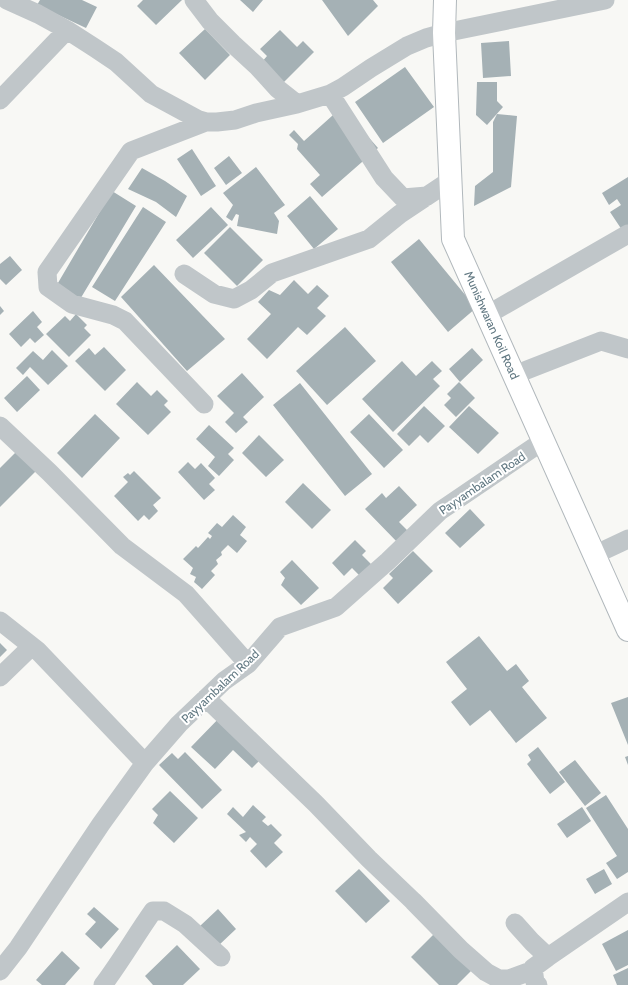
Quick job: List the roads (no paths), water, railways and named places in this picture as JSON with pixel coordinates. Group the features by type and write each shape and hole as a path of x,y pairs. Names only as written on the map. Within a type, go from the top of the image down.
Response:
{"main road":[{"path":"430,0 444,33"},
{"name":"Munishwaran Koil Road","path":"445,0 444,33 453,239 628,630"}],"street":[{"path":"7,0 38,14 67,30 116,62 150,94 199,120 206,122 235,120 256,113 297,104 330,94 407,46 426,38 605,0"},
{"path":"194,0 210,21 258,67 278,90 297,104"},
{"path":"0,100 67,30"},
{"path":"330,94 384,178 403,198 427,196"},
{"path":"204,404 125,321 113,315 72,304 48,287 47,272 131,151 206,122"},
{"path":"184,274 214,294 234,299 251,290 272,273 369,239 400,214 451,180"},
{"path":"487,315 628,234"},
{"path":"514,375 601,340 628,349"},
{"path":"0,426 49,472 122,546 186,594 248,664"},
{"name":"Payyambalam Road","path":"0,971 18,948 101,824 145,763 179,724 224,681 248,664 280,627 336,608 440,511 543,441"},
{"path":"594,555 628,539"},
{"path":"0,620 38,651 145,763"},
{"path":"0,677 32,646"},
{"path":"206,698 316,804 369,859 462,950 486,972 499,979 509,979 531,971 535,976 548,957 628,902"},
{"path":"103,985 142,926 154,911 164,911 185,924 221,957"},
{"path":"515,923 548,957"}]}
